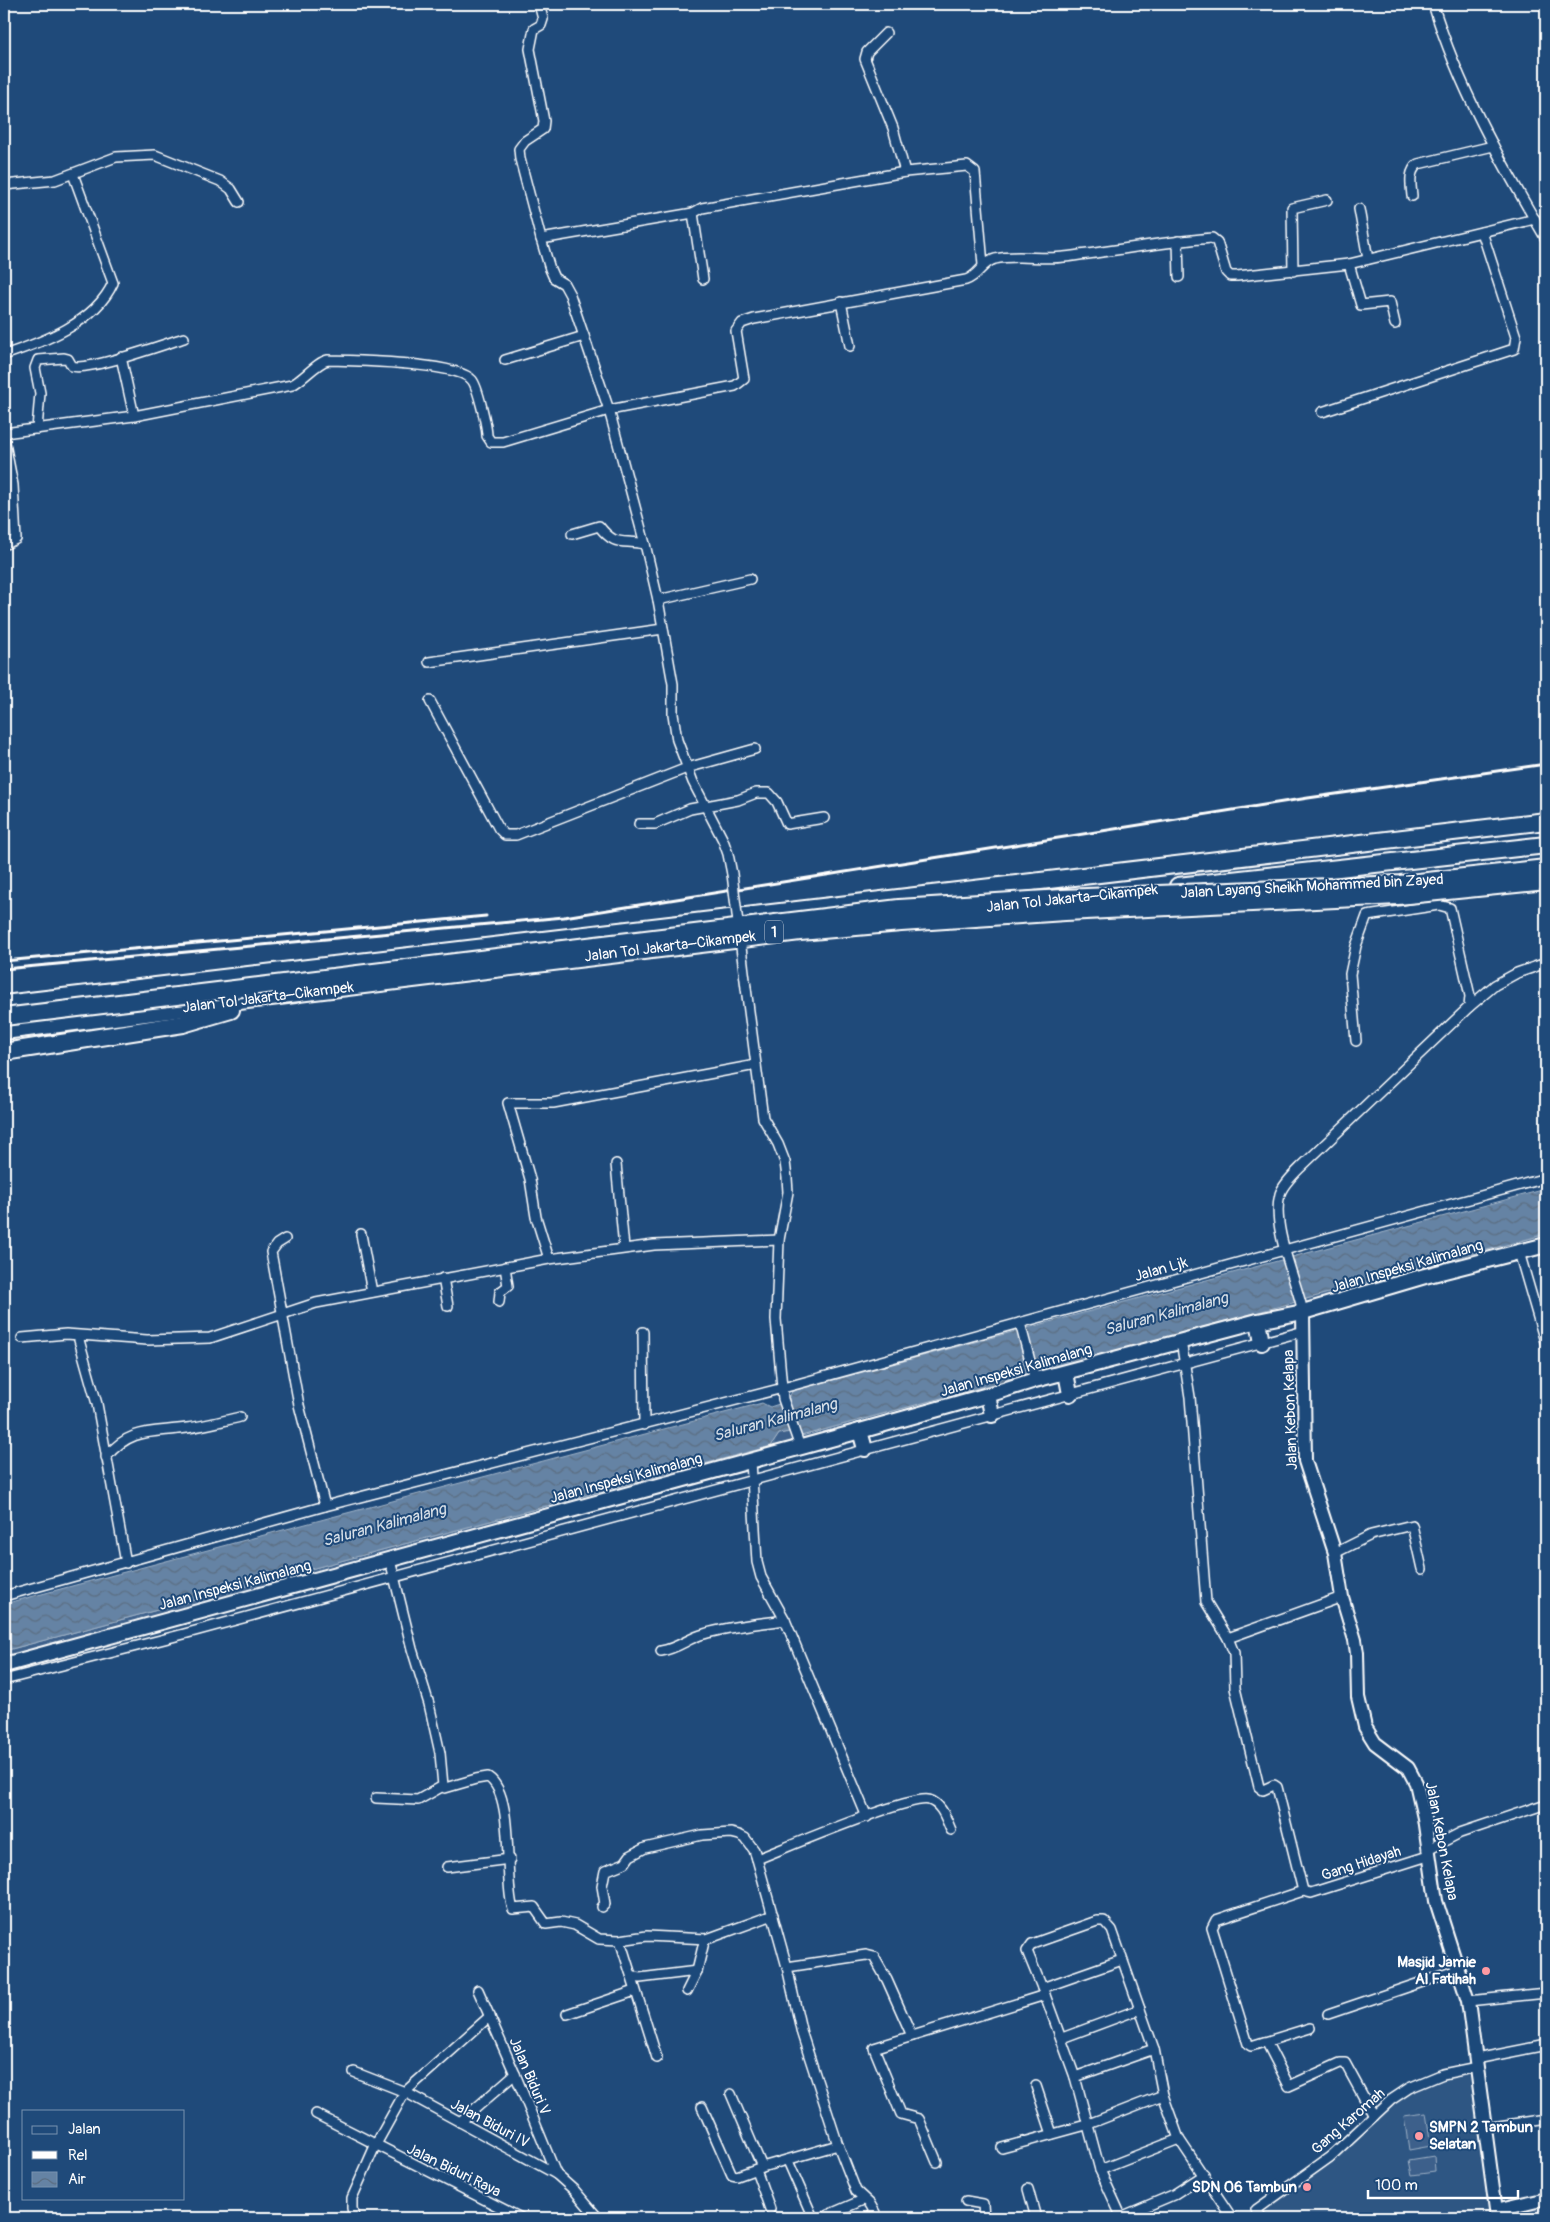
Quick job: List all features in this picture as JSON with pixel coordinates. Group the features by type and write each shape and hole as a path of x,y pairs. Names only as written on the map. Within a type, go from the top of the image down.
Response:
{"highway":[{"name":"Jalan Tol Jakarta–Cikampek","path":"4,1004 1546,821"},
{"name":"Jalan Tol Jakarta–Cikampek","path":"4,1030 844,923 1546,845"},
{"name":"Jalan Layang Sheikh Mohammed bin Zayed","path":"4,1018 899,908 1063,898 1400,884 1546,868"},
{"name":"Jalan Layang Sheikh Mohammed bin Zayed","path":"4,1030 800,932 1065,912 1398,896 1546,881"},
{"path":"4,1052 183,1024 292,994"}],"main road":[{"name":"Jalan Inspeksi Kalimalang","path":"4,1665 860,1431 988,1395 1034,1377 1066,1373 1258,1321 1302,1307 1546,1245"},
{"path":"1258,1321 1262,1343"},
{"path":"1066,1373 1070,1394"},
{"path":"988,1395 992,1415"},
{"path":"860,1431 864,1449"}],"street":[{"path":"539,4 543,19 541,25 534,29 530,49 544,121 543,129 525,142 519,149 540,240 554,278 566,286 584,336 609,410 646,544 673,684 673,714 677,740 687,768 707,806 728,854 763,1118 778,1144 788,1178 788,1192 779,1240 776,1319 783,1398 800,1447"},
{"path":"1433,4 1468,94 1493,146 1546,239"},
{"path":"886,33 867,52 865,59 896,137 905,172"},
{"path":"1412,196 1411,175 1413,168 1418,164 1493,146"},
{"path":"4,185 55,180 116,157 155,155 220,181 231,189 239,202"},
{"path":"4,433 134,416 292,385 303,379 323,361 380,362 431,367 465,375 473,381 487,428 487,436 491,442 503,442 609,410 735,386 744,379 736,337 738,326 754,318 966,280 976,275 982,264 975,172 968,166 905,172 702,208 693,213 540,240"},
{"path":"4,355 74,325 103,301 113,283 73,174"},
{"path":"1293,270 1292,208 1327,200"},
{"path":"1359,209 1368,259"},
{"path":"693,213 704,279"},
{"path":"982,264 1000,258 1062,257 1178,240 1215,239 1226,272 1230,276 1349,264 1535,219"},
{"path":"1322,412 1514,349 1516,337 1482,232"},
{"path":"1178,240 1179,276"},
{"path":"1349,264 1362,305 1390,302 1395,324"},
{"path":"841,302 850,346"},
{"path":"505,360 584,336"},
{"path":"37,429 40,393 35,368 38,360 64,358 68,359 72,366 80,367 122,357 184,338"},
{"path":"122,357 134,416"},
{"path":"4,438 13,486 16,539 4,545"},
{"path":"572,534 600,526 608,537 618,542 630,541 646,544"},
{"path":"658,600 750,579"},
{"path":"429,662 663,629"},
{"path":"430,701 499,829 505,835 516,835 687,768 755,749"},
{"path":"639,824 655,824 690,809 738,800 756,792 769,794 777,802 787,824 824,818"},
{"path":"1356,1041 1350,974 1356,946 1367,916 1439,905 1450,908 1470,996 1469,1007"},
{"path":"1302,1307 1285,1249 1279,1207 1280,1192 1289,1180 1469,1007 1495,985 1517,973 1546,963"},
{"path":"549,1258 536,1217 530,1178 508,1103 553,1103 756,1065"},
{"path":"616,1164 624,1248"},
{"name":"Jalan Ljk","path":"4,1596 325,1506 1021,1326 1285,1249 1546,1178"},
{"path":"361,1234 372,1292"},
{"path":"285,1239 277,1244 271,1252 281,1315 299,1405 325,1506"},
{"path":"22,1338 66,1334 180,1340 210,1338 316,1303 549,1258 624,1248 779,1240"},
{"path":"1519,1252 1546,1345"},
{"path":"499,1302 500,1292 508,1286 505,1267"},
{"path":"443,1278 448,1306"},
{"name":"Jalan Kebon Kelapa","path":"1302,1307 1306,1461 1334,1554 1342,1597 1357,1653 1358,1697 1365,1727 1376,1743 1408,1768 1416,1783 1424,1818 1427,1853 1436,1901 1468,2001 1496,2214"},
{"path":"1021,1326 1034,1377"},
{"path":"4,1680 192,1632 1304,1331"},
{"path":"643,1332 644,1425"},
{"path":"81,1336 79,1340 97,1404 126,1563"},
{"path":"1181,1341 1190,1397 1205,1597 1212,1614 1228,1638 1234,1654 1235,1688 1259,1787 1263,1790 1274,1785 1277,1787 1303,1891"},
{"path":"106,1456 117,1444 135,1435 188,1428 240,1417"},
{"path":"751,1460 757,1562 762,1578 785,1620 867,1816"},
{"path":"1334,1554 1371,1535 1412,1525 1422,1568"},
{"path":"390,1560 412,1649 430,1704 440,1753 443,1786"},
{"path":"1228,1638 1342,1597"},
{"path":"661,1651 679,1647 701,1635 717,1630 785,1620"},
{"path":"376,1798 418,1800 443,1786 445,1788 476,1778 488,1777 500,1791 503,1803 510,1859 510,1901 513,1909 534,1907 546,1924 561,1922 574,1925 599,1939 620,1940 647,1936 708,1939"},
{"path":"757,1859 867,1816 911,1802 929,1800 940,1807 951,1830"},
{"name":"Gang Hidayah","path":"1265,2042 1251,2046 1248,2044 1212,1928 1216,1920 1303,1891 1311,1893 1427,1853 1460,1833 1546,1804"},
{"path":"602,1907 605,1904 602,1886 605,1871 624,1864 630,1856 645,1848 702,1835 731,1833 745,1838 754,1850 757,1859 787,1967 802,2034 838,2145 856,2191 875,2210 878,2218"},
{"path":"447,1867 510,1859"},
{"path":"687,1991 697,1971 704,1942 773,1915"},
{"path":"1204,2175 1173,2195 1121,2218 1100,2170 1086,2125 1075,2077 1062,2038 1026,1951 1032,1944 1097,1920 1104,1920 1109,1925 1154,2048 1163,2096 1179,2138 1204,2175 1232,2218"},
{"path":"620,1940 657,2058"},
{"path":"787,1967 871,1955 876,1960 887,1980 912,2036"},
{"path":"938,2162 919,2119 901,2114 874,2050 1044,1991 1122,1960"},
{"path":"1328,2014 1458,1970"},
{"path":"631,1975 640,1978 697,1971"},
{"name":"Jalan Biduri V","path":"478,1990 556,2174"},
{"path":"567,2014 635,1991"},
{"path":"1468,2001 1546,1994"},
{"path":"1062,2038 1140,2009"},
{"path":"354,2218 352,2198 375,2146 405,2092 490,2016"},
{"path":"1310,2028 1265,2042 1290,2087 1340,2063 1345,2063 1374,2116"},
{"name":"Gang Karomah","path":"1262,2218 1256,2210 1330,2157 1391,2100 1423,2082 1443,2074 1546,2045"},
{"path":"1075,2077 1154,2048"},
{"name":"Jalan Biduri IV","path":"354,2072 405,2092 556,2174 575,2191 598,2218"},
{"path":"460,2122 515,2074"},
{"path":"1036,2086 1052,2134"},
{"path":"731,2094 759,2168 770,2209"},
{"path":"1002,2148 1086,2125 1163,2096"},
{"path":"702,2107 730,2173 734,2176 838,2145"},
{"name":"Jalan Biduri Raya","path":"316,2114 375,2146 520,2218"},
{"path":"1485,2128 1546,2119"},
{"path":"1100,2170 1179,2138"},
{"path":"788,2161 813,2218"},
{"path":"1028,2189 1036,2218"},
{"path":"1496,2214 1546,2198"},
{"path":"821,2218 863,2200"},
{"path":"966,2201 983,2204 984,2218"}],"shaded area":[{"name":"SMPN 2 Tambun Selatan","path":"1477,2067 1497,2218 1261,2218 1256,2210 1321,2164 1409,2088"}],"green space":[{"path":"1546,1234 1546,1245 4,1665 4,1651 771,1446 779,1434 793,1431 801,1436"},
{"path":"1426,2113 1431,2146 1409,2150 1404,2116"},
{"path":"1434,2156 1435,2172 1412,2175 1409,2160"},
{"path":"1546,2199 1546,2218 1502,2218 1502,2212"}],"water":[{"name":"Saluran Kalimalang","path":"1546,1189 1546,1234 801,1436 793,1431 779,1434 771,1446 4,1651 4,1604 762,1403 770,1407 788,1401 792,1391"}],"railway":[{"path":"4,969 564,917 1308,798 1546,764"},
{"path":"4,961 486,916"}],"place":[{"name":"Masjid Jamie Al Fatihah","path":"1486,1971"},
{"name":"SMPN 2 Tambun Selatan","path":"1419,2136"},
{"name":"SDN 06 Tambun","path":"1307,2187"}]}
